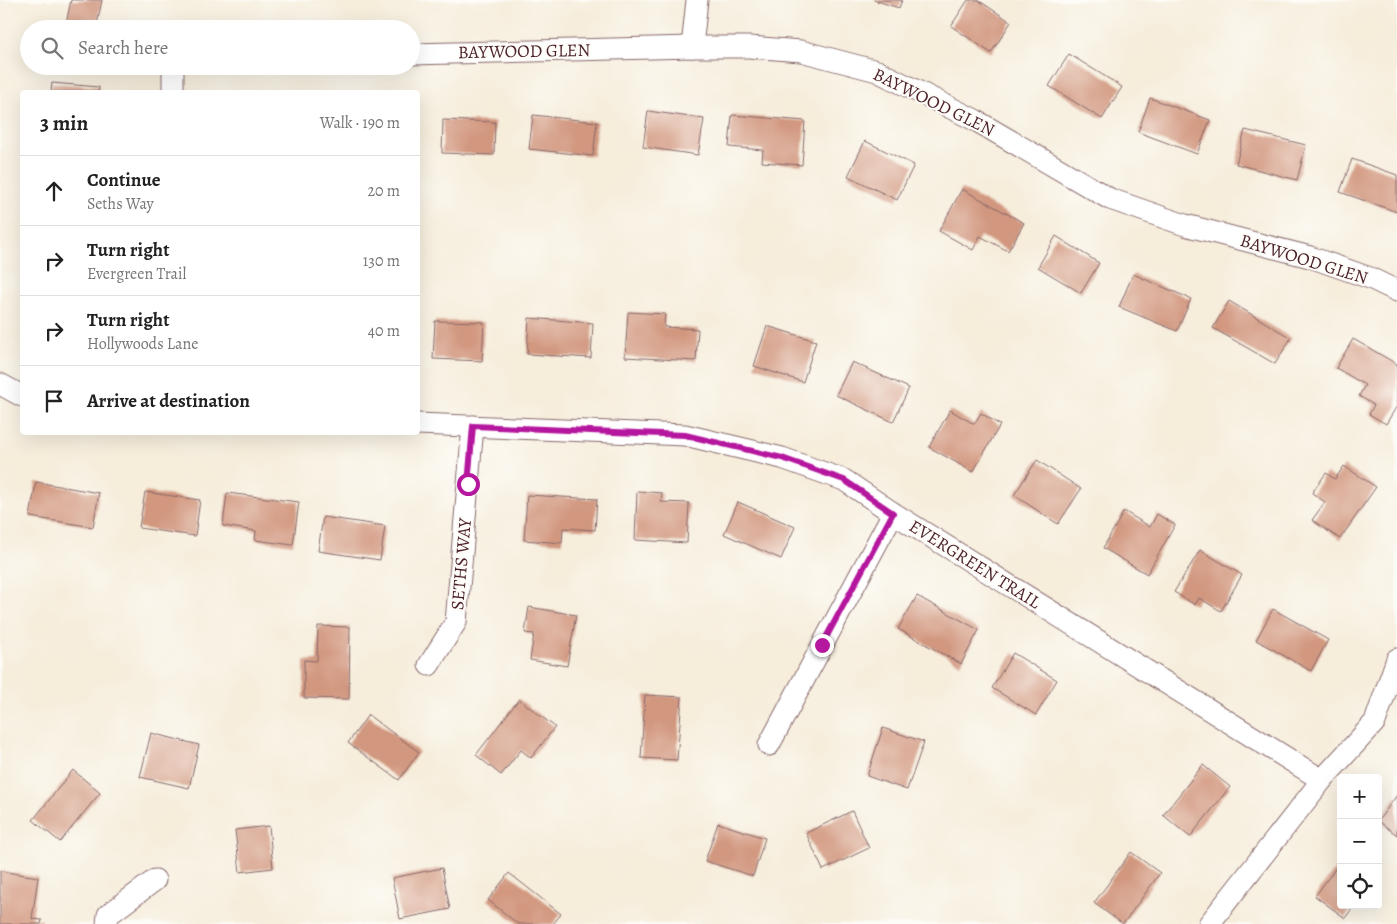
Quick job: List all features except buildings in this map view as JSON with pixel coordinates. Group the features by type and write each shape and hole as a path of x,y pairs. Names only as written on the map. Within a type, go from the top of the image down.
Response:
{"street":[{"path":"692,47 697,0"},
{"name":"BAYWOOD GLEN","path":"420,54 692,47 801,51 877,71 975,120 1110,199 1185,225 1310,257 1370,278 1397,291"},
{"path":"173,90 174,75"},
{"path":"0,384 20,395"},
{"name":"EVERGREEN TRAIL","path":"420,424 685,435 782,458 844,480 893,513 1322,780"},
{"name":"SETHS WAY","path":"429,665 456,622 473,426"},
{"path":"769,745 893,513"},
{"path":"1209,924 1322,780 1375,722 1397,659"},
{"path":"107,924 108,915 155,880"}],"route":[{"path":"468,484 473,426 685,435 782,458 844,480 893,513 822,645"}]}
